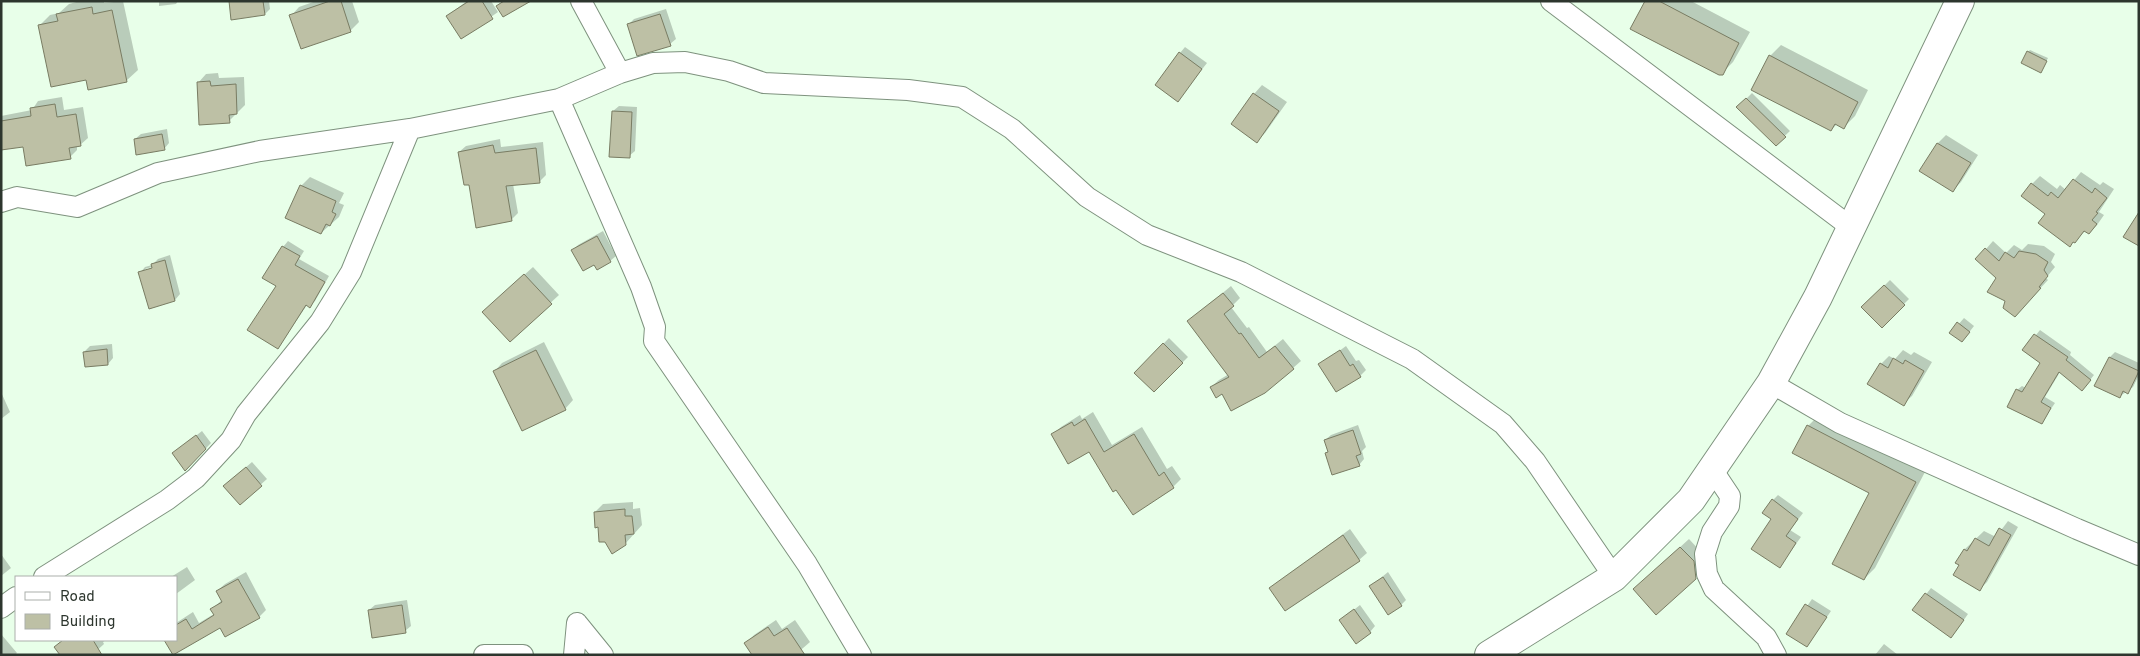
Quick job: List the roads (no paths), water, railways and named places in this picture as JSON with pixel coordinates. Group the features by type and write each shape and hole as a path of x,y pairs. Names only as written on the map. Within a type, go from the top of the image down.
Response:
{"main road":[{"path":"1489,655 1614,577 1691,500 1771,383 1818,297 1960,1"}],"street":[{"path":"581,1 620,73"},
{"path":"1551,1 1852,228"},
{"path":"1,202 17,197 76,207 158,173 260,151 410,129 559,98 620,73 653,63 685,62 729,71 764,83 908,90 962,97 1012,129 1087,197 1147,235 1241,272 1412,359 1503,424 1535,462 1614,577"},
{"path":"559,98 641,287 655,327 654,341 807,564 861,655"},
{"path":"46,576 167,500 196,478 230,440 246,414 320,322 351,272 410,129"},
{"path":"1771,383 1840,423 2077,529 2139,554"},
{"path":"1712,469 1730,496 1729,506 1712,532 1705,554 1707,574 1714,589 1766,637 1776,655"},
{"path":"1,608 15,598"},
{"path":"574,655 577,624"},
{"path":"577,624 580,655"},
{"path":"577,624 603,655"},
{"path":"484,655 523,655"}]}
